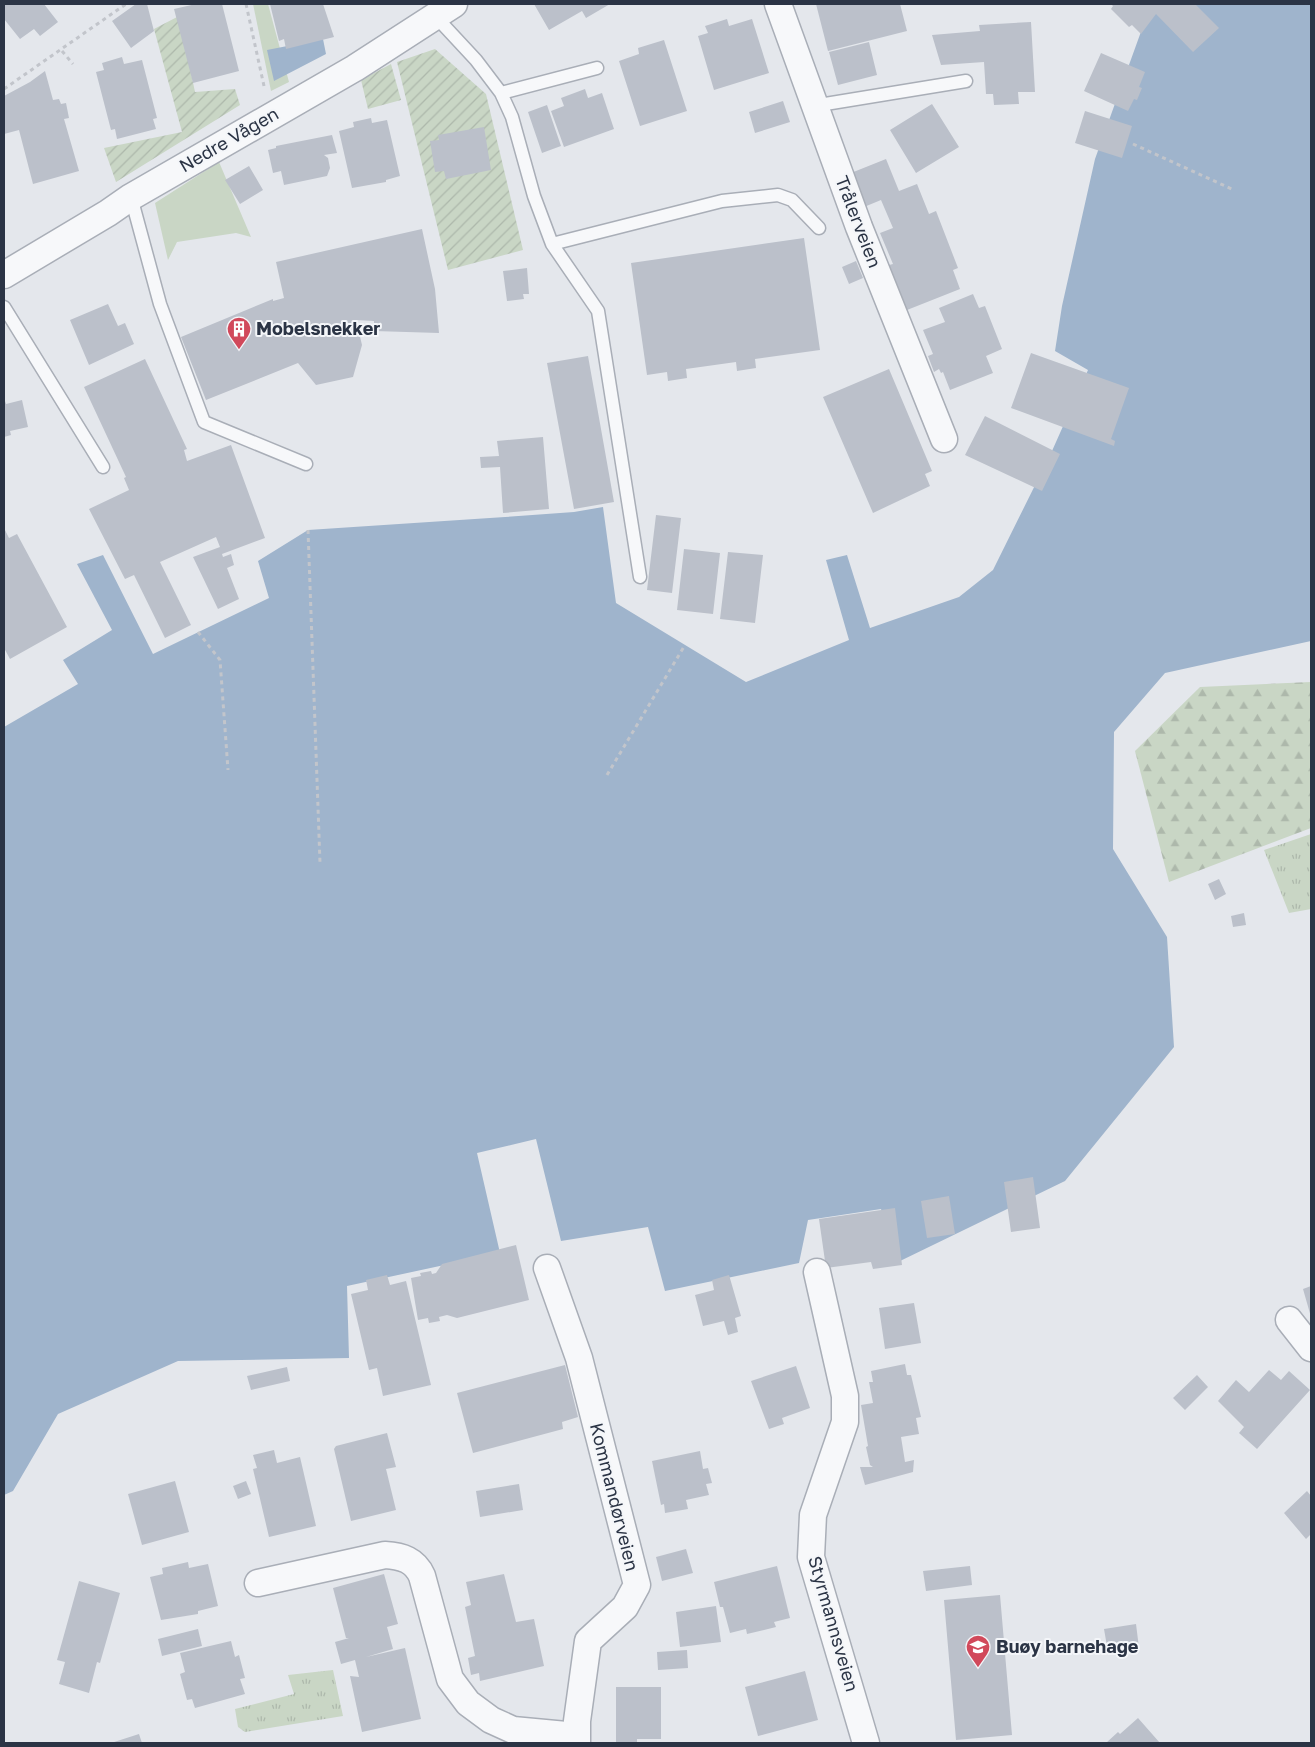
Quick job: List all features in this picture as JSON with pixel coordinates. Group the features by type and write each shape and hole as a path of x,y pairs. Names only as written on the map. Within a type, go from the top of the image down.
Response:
{"street":[{"name":"Trålerveien","path":"778,4 813,106 944,439"},
{"name":"Nedre Vågen","path":"4,275 108,213 131,197 355,68 445,10"},
{"name":"Kommandørveien","path":"547,1268 579,1358 637,1585 625,1607 588,1641 577,1739"},
{"name":"Styrmannsveien","path":"817,1272 845,1396 845,1422 813,1516 811,1557 866,1743"},
{"path":"1289,1320 1311,1348"},
{"path":"258,1583 385,1554 399,1556 411,1561 418,1567 422,1576 450,1679 468,1703 491,1720 513,1730 577,1739"}],"lane":[{"path":"445,10 476,60 501,94 512,117 534,196 552,244 598,311 640,577"},
{"path":"501,94 598,68"},
{"path":"813,106 966,81"},
{"path":"552,244 722,201 778,196 792,200 819,228"},
{"path":"131,197 160,304 204,422 306,464"},
{"path":"4,307 103,468"}],"path":[{"path":"4,89 126,4"},
{"path":"246,4 271,115"},
{"path":"62,50 73,64"},
{"path":"1133,144 1234,190"},
{"path":"308,530 320,863"},
{"path":"198,632 220,660 228,770"},
{"path":"607,775 685,645"}],"green space":[{"path":"253,4 268,4 289,82 271,91"},
{"path":"179,16 195,92 235,89 240,105 116,182 104,148 182,132 154,29"},
{"path":"435,49 486,94 523,250 448,270 397,62"},
{"path":"391,64 401,100 368,109 361,80"},
{"path":"219,162 251,237 236,233 177,242 168,260 155,203"},
{"path":"1311,682 1311,828 1169,882 1135,751 1200,687"},
{"path":"1311,834 1311,909 1289,913 1264,850"},
{"path":"333,1670 343,1716 245,1732 238,1727 235,1709 294,1694 288,1675"}],"water":[{"path":"1151,4 1311,4 1311,641 1165,673 1114,732 1113,849 1167,937 1174,1047 1065,1181 898,1262 881,1209 808,1220 799,1263 665,1291 648,1227 561,1241 536,1139 477,1153 500,1253 347,1286 349,1358 178,1361 58,1414 13,1491 4,1495 4,727 78,684 63,660 112,630 77,564 103,555 153,654 269,598 258,561 308,530 574,512 603,507 616,603 746,682 849,640 826,560 847,555 870,628 959,597 993,570 1052,451 1088,370 1055,351 1062,306 1095,159"},
{"path":"323,39 326,54 274,81 267,50"}],"building":[{"path":"4,4 44,4 58,22 40,36 34,29 20,39 4,19"},
{"path":"136,4 147,4 154,31 131,48 112,21"},
{"path":"196,4 222,4 239,71 193,83 174,9"},
{"path":"270,4 323,4 334,37 286,49 284,39 279,41"},
{"path":"534,4 610,4 586,18 582,11 549,30"},
{"path":"816,4 900,4 907,31 828,51"},
{"path":"1111,4 1195,4 1219,28 1193,52 1156,14 1141,34 1132,25 1129,27 1111,9 1113,6"},
{"path":"727,19 729,26 752,19 769,73 714,90 698,36 708,33 705,26"},
{"path":"1031,22 1035,92 1018,92 1019,104 994,105 993,94 986,94 984,62 941,65 932,35 980,31 979,25"},
{"path":"664,40 687,111 640,126 619,61 639,54 638,48"},
{"path":"869,42 877,75 838,85 829,52"},
{"path":"1101,53 1145,72 1139,87 1142,88 1137,100 1134,99 1128,111 1084,91"},
{"path":"122,57 124,64 142,60 157,118 153,119 156,129 117,139 115,129 111,130 96,72 104,70 102,63"},
{"path":"45,71 53,100 59,99 61,104 66,103 69,118 64,119 79,171 33,184 19,130 4,134 4,96 30,82"},
{"path":"585,89 588,98 602,93 614,129 564,147 551,111 564,106 561,98"},
{"path":"783,101 790,122 755,133 749,112"},
{"path":"932,104 959,147 916,173 890,130"},
{"path":"547,105 561,146 542,153 528,112"},
{"path":"1085,111 1132,126 1122,158 1075,143"},
{"path":"371,118 372,123 387,120 400,176 386,180 386,182 352,188 339,131 354,127 353,122"},
{"path":"484,127 491,170 446,179 444,171 435,172 430,141 439,140 438,135"},
{"path":"332,135 337,153 324,155 328,158 330,168 327,176 284,185 281,171 273,173 268,150 276,148 276,146"},
{"path":"886,159 899,191 917,184 929,214 936,211 958,268 953,270 960,289 907,310 889,265 893,264 880,233 893,228 881,200 864,207 851,173"},
{"path":"249,166 263,190 240,204 225,180"},
{"path":"422,229 435,289 439,333 374,331 374,321 356,320 362,345 353,377 316,385 298,363 206,400 181,337 273,299 273,301 284,298 276,262"},
{"path":"804,238 820,350 755,359 756,368 737,371 736,362 686,369 687,378 668,381 667,372 647,375 631,263"},
{"path":"856,261 863,278 849,284 842,267"},
{"path":"527,268 529,294 523,294 524,299 507,301 503,271"},
{"path":"973,294 979,308 985,306 1002,349 986,356 993,373 950,390 943,372 941,373 939,369 934,372 928,356 933,354 923,330 945,322 939,308"},
{"path":"108,304 118,326 125,323 134,344 89,365 70,320"},
{"path":"1031,353 1129,388 1111,439 1115,441 1114,446 1011,408"},
{"path":"588,356 614,502 574,509 547,363"},
{"path":"145,359 187,449 184,450 187,461 231,445 265,538 222,554 223,557 231,554 234,565 227,568 239,599 218,609 193,557 220,547 216,537 160,562 191,625 165,638 134,575 125,579 89,509 129,490 124,478 126,477 84,387"},
{"path":"889,369 932,471 925,474 930,486 873,513 823,397"},
{"path":"4,398 6,404 22,400 28,427 10,431 11,435 4,437"},
{"path":"985,416 1060,454 1042,491 965,455"},
{"path":"543,437 549,509 503,513 500,467 481,468 480,457 499,456 497,441"},
{"path":"656,515 681,518 672,593 647,590"},
{"path":"4,528 9,538 17,534 67,627 10,659 4,648"},
{"path":"684,549 720,553 713,614 677,610"},
{"path":"728,552 763,555 755,623 720,619"},
{"path":"1219,879 1226,894 1215,900 1208,884"},
{"path":"1244,913 1246,925 1233,927 1231,916"},
{"path":"1033,1177 1040,1228 1011,1232 1004,1182"},
{"path":"949,1196 955,1234 927,1238 921,1201"},
{"path":"895,1208 902,1265 873,1269 871,1262 826,1268 819,1219"},
{"path":"516,1245 529,1300 457,1318 447,1315 439,1317 440,1321 429,1323 428,1318 418,1320 411,1278 421,1276 420,1273 431,1271 432,1274 436,1273 442,1264"},
{"path":"387,1275 390,1285 406,1281 431,1385 383,1396 377,1368 369,1370 351,1294 368,1290 366,1280"},
{"path":"729,1275 741,1316 735,1318 738,1332 728,1335 724,1321 703,1326 695,1295 714,1290 712,1280"},
{"path":"1311,1286 1311,1317 1303,1289"},
{"path":"914,1303 921,1343 885,1349 879,1308"},
{"path":"905,1364 907,1375 911,1375 921,1417 916,1418 919,1434 901,1437 905,1462 914,1460 913,1472 865,1485 860,1467 873,1467 870,1465 866,1447 868,1446 861,1405 873,1403 869,1382 873,1382 871,1371"},
{"path":"565,1365 578,1417 562,1422 563,1429 473,1453 457,1393"},
{"path":"796,1366 810,1408 782,1418 784,1424 769,1429 751,1381"},
{"path":"287,1367 290,1381 251,1390 247,1376"},
{"path":"1269,1370 1281,1380 1289,1371 1310,1390 1257,1449 1239,1433 1244,1427 1218,1401 1236,1380 1249,1392"},
{"path":"1197,1375 1208,1387 1185,1410 1173,1398"},
{"path":"387,1433 396,1467 386,1469 396,1510 351,1521 334,1449 336,1446"},
{"path":"274,1450 277,1463 300,1457 316,1526 269,1537 253,1469 257,1468 253,1455"},
{"path":"700,1451 703,1469 708,1468 712,1483 706,1484 709,1495 686,1500 688,1509 665,1513 664,1504 661,1505 652,1461"},
{"path":"175,1481 189,1532 142,1545 128,1494"},
{"path":"246,1481 251,1494 238,1499 233,1486"},
{"path":"519,1484 523,1510 480,1517 476,1491"},
{"path":"1307,1491 1311,1496 1311,1534 1306,1539 1284,1513"},
{"path":"686,1549 693,1573 662,1581 656,1557"},
{"path":"188,1562 189,1568 208,1564 218,1606 198,1611 198,1614 161,1620 150,1577 163,1574 162,1568"},
{"path":"777,1566 790,1618 774,1622 776,1627 747,1634 746,1629 730,1633 723,1607 720,1607 714,1582"},
{"path":"970,1566 972,1585 926,1591 923,1571"},
{"path":"384,1574 398,1624 387,1627 393,1649 366,1657 405,1648 421,1719 362,1732 350,1676 359,1677 355,1660 341,1664 335,1642 349,1638 346,1638 333,1588"},
{"path":"504,1574 516,1622 534,1619 544,1666 480,1681 479,1673 471,1675 468,1658 475,1656 465,1607 471,1605 466,1582"},
{"path":"79,1581 120,1593 100,1663 97,1662 89,1693 59,1684 65,1662 57,1660"},
{"path":"1000,1595 1012,1735 956,1740 944,1600"},
{"path":"716,1606 721,1642 680,1647 676,1612"},
{"path":"1136,1624 1139,1648 1108,1652 1104,1629"},
{"path":"198,1629 202,1646 162,1656 158,1639"},
{"path":"231,1641 235,1657 239,1655 245,1678 240,1679 245,1694 195,1708 192,1699 187,1700 180,1674 185,1672 180,1653"},
{"path":"687,1650 688,1668 658,1670 657,1652"},
{"path":"805,1671 818,1720 758,1736 745,1687"},
{"path":"616,1687 661,1687 661,1739 637,1739 637,1743 616,1743"},
{"path":"1138,1718 1160,1743 1106,1743 1118,1732 1120,1734"},
{"path":"139,1734 142,1743 111,1743"}],"place":[{"name":"Mobelsnekker","path":"239,350"},
{"name":"Buøy barnehage","path":"978,1668"}]}
